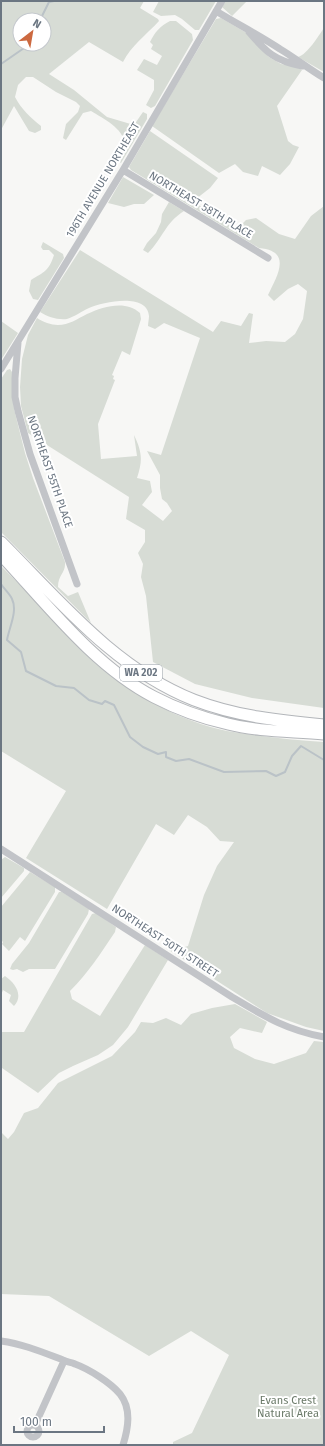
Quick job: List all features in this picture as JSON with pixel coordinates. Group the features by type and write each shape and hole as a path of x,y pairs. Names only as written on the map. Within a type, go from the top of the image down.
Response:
{"main road":[{"name":"WA 202","path":"1,542 90,632 137,670 160,684 194,700 232,712 271,720 324,725"},
{"name":"WA 202","path":"1,555 81,641 117,672 154,696 189,713 229,725 269,731 324,734"}],"street":[{"name":"196TH AVENUE NORTHEAST","path":"1,368 122,170 222,1"},
{"path":"216,11 257,34 324,78"},
{"path":"248,30 260,45 272,56 283,61 304,66"},
{"name":"NORTHEAST 58TH PLACE","path":"122,170 268,258"},
{"name":"NORTHEAST 55TH PLACE","path":"18,341 15,378 15,397 18,411 30,454 77,584"},
{"name":"NORTHEAST 50TH STREET","path":"1,850 232,997 268,1018 297,1031 324,1037"},
{"path":"1,1341 42,1351 89,1370 105,1381 121,1395 127,1409 128,1423 124,1445"},
{"path":"35,1425 64,1361"}],"green space":[{"path":"1,1 144,1 140,8 158,19 159,21 134,46 123,62 89,42 49,74 74,90 107,117 134,125 143,112 147,114 147,119 121,163 115,158 119,149 125,144 121,133 112,124 91,111 83,113 66,140 63,138 66,124 78,112 80,106 76,102 56,92 33,77 26,77 18,85 15,97 26,113 41,126 41,130 35,133 29,131 14,106 1,130"},
{"path":"159,1 216,1 199,30 195,30 175,15 161,16 153,12"},
{"path":"226,1 247,1 232,16 222,7"},
{"path":"221,18 245,32 269,57 281,64 297,67 302,70 277,106 288,141 299,147 290,164 280,175 262,166 258,176 243,172 235,164 219,173 152,126 216,19"},
{"path":"170,21 176,21 192,34 193,40 155,106 151,108 146,105 154,90 154,80 137,70 144,59 157,65 162,56 151,49 153,45 150,42 158,30"},
{"path":"324,28 324,72 298,57 309,49"},
{"path":"150,131 218,178 210,188 196,199 197,204 237,229 246,220 256,218 279,234 295,239 311,216 324,206 324,708 252,698 195,684 153,662 146,596 141,577 143,564 138,553 145,542 145,530 126,519 129,497 28,433 21,406 20,387 22,359 28,335 37,318 50,324 62,325 94,311 108,307 122,305 134,309 140,313 141,319 130,355 122,351 112,375 114,376 113,379 115,380 98,424 101,459 137,456 134,435 139,446 141,456 137,478 150,481 152,492 142,505 163,521 172,511 167,503 162,499 160,475 147,451 161,455 200,338 164,323 155,329 148,326 149,316 146,309 141,304 133,301 104,303 89,308 67,319 53,318 40,312 80,250 213,332 221,321 241,326 249,313 253,314 249,343 266,341 285,342 295,334 303,319 307,291 298,284 288,289 274,301 268,295 280,266 279,259 276,254 270,250 259,248 131,170 129,167"},
{"path":"123,177 154,195 144,204 134,204 124,207 108,203"},
{"path":"169,202 184,211 172,221 148,253 143,250 156,233 161,222 162,214"},
{"path":"43,242 63,254 64,258 38,300 33,299 29,291 31,280 48,268 54,255 49,250 43,250 41,247"},
{"path":"1,321 18,333 1,360"},
{"path":"10,369 12,372 14,409 25,453 65,562 58,587 68,596 78,592 91,623 1,532 1,379 7,370"},
{"path":"1,566 70,639 94,662 123,685 156,705 192,721 227,731 276,738 324,742 324,1031 306,1027 267,1013 169,950 171,947 178,949 188,946 204,895 217,866 234,842 220,841 207,827 188,815 174,835 156,824 107,909 26,858 66,791 1,751"},
{"path":"5,857 24,868 24,871 1,898 1,860"},
{"path":"30,872 55,887 55,892 25,941 20,937 9,951 2,944 3,942 1,940 1,907"},
{"path":"59,892 62,892 89,909 88,914 55,969 29,969 23,972 17,969 10,969 12,964 29,943"},
{"path":"96,913 116,927 115,932 88,970 70,991 72,999 100,1016 145,945 168,960 128,1027 113,1045 98,1055 59,1073 38,1093 2,1068 1,1069 1,1032 24,1032 92,914"},
{"path":"5,976 12,982 17,990 18,998 14,1006 9,1001 11,995 3,990 1,995 1,979"},
{"name":"Evans Crest Natural Area","path":"235,1004 267,1022 262,1033 240,1028 230,1037 234,1048 255,1059 274,1064 306,1053 314,1041 324,1042 324,1445 173,1445 173,1442 192,1433 229,1355 191,1331 149,1356 49,1296 1,1294 1,1132 8,1139 14,1132 24,1113 38,1108 58,1083 112,1056 135,1032 141,1022 153,1023 166,1018 181,1025 191,1014"}],"waterway":[{"path":"44,12 49,2 54,1"},
{"path":"1,64 18,52"},
{"path":"1,584 11,597 14,604 14,614 7,640 21,652 26,671 56,686 74,688 89,700 102,704 105,701 114,705 130,737 143,747 158,754 166,752 166,757 176,761 189,759 224,772 266,771 276,776 285,772 292,756 301,746 324,760"}]}
